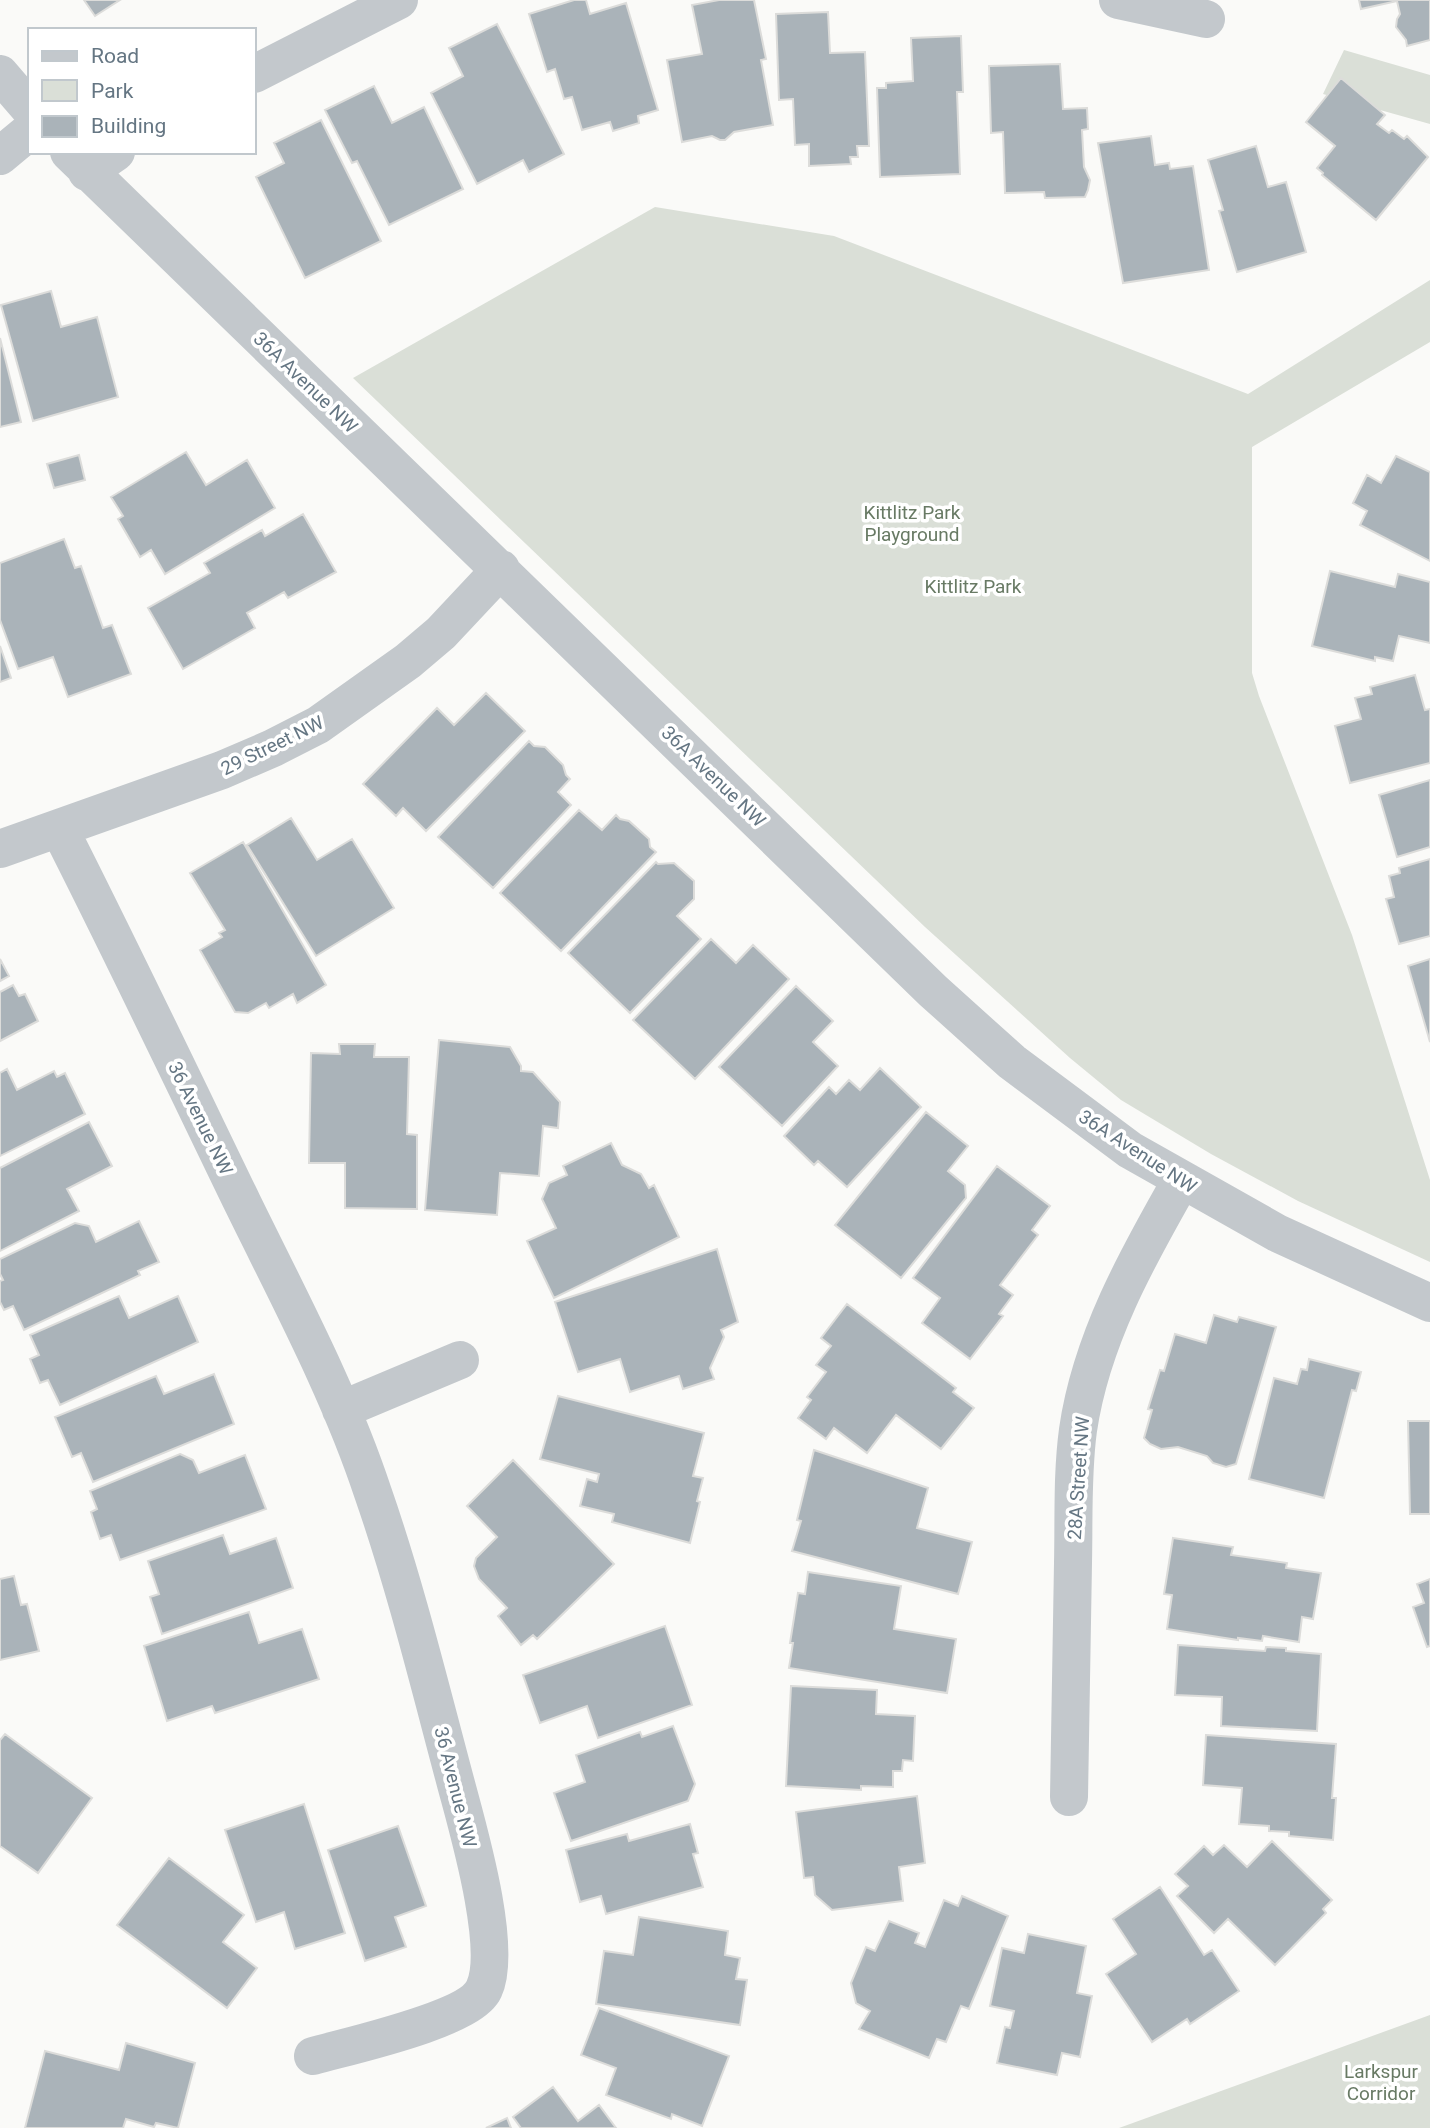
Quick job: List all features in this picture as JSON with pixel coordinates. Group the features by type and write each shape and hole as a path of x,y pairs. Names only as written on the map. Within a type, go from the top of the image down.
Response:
{"street":[{"path":"256,73 399,0"},
{"path":"1118,0 1206,19"},
{"path":"0,74 28,107"},
{"path":"0,156 28,133"},
{"name":"36A Avenue NW","path":"90,159 501,569 933,991 1002,1053 1082,1116 1181,1181 1277,1233 1430,1303"},
{"name":"29 Street NW","path":"0,849 222,770 318,725 408,661 441,633 501,569"},
{"name":"36 Avenue NW","path":"59,828 301,1322 341,1410 373,1491 465,1816 491,1942 490,1974 482,1993 467,2007 437,2020 313,2056"},
{"name":"28A Street NW","path":"1069,1797 1074,1486 1078,1429 1092,1373 1112,1312 1139,1254 1181,1181"},
{"path":"341,1410 460,1360"}],"green space":[{"path":"1344,50 1430,75 1430,124 1323,94"},
{"name":"Kittlitz Park","path":"655,207 834,236 1248,394 1430,280 1430,342 1252,447 1252,673 1352,935 1430,1180 1430,1262 1298,1201 1211,1154 1121,1100 1070,1058 925,927 353,378"},
{"name":"Larkspur Corridor","path":"1430,2015 1430,2128 1119,2128"}],"building":[{"path":"84,0 120,0 95,16"},
{"path":"574,0 586,0 590,14 626,3 658,110 638,116 639,123 613,131 610,122 582,130 572,97 564,99 555,69 547,72 529,14"},
{"path":"719,0 754,0 766,59 761,60 773,125 734,132 725,140 712,136 682,142 667,60 702,54 692,5"},
{"path":"1359,0 1430,0 1430,40 1407,46 1406,40 1396,27 1400,14 1397,1 1361,9"},
{"path":"828,12 830,53 865,52 869,146 857,146 858,157 850,157 851,164 809,166 809,144 795,145 793,99 779,100 776,14"},
{"path":"497,24 564,154 529,172 523,160 477,184 431,93 463,76 449,48"},
{"path":"961,36 963,92 957,92 960,174 880,177 877,88 886,88 886,83 913,81 911,38"},
{"path":"1060,64 1063,109 1087,108 1088,129 1082,130 1084,167 1090,180 1088,190 1085,197 1045,198 1044,192 1005,193 1003,132 991,133 989,66"},
{"path":"1341,78 1385,115 1377,124 1404,139 1407,136 1428,157 1376,220 1317,168 1335,146 1306,122"},
{"path":"374,86 392,123 424,107 463,189 389,225 357,161 352,163 325,110"},
{"path":"321,120 381,241 305,278 256,177 284,163 274,143"},
{"path":"1151,136 1155,165 1169,163 1170,169 1193,166 1209,270 1123,283 1098,143"},
{"path":"1256,146 1268,187 1286,182 1306,252 1237,272 1219,211 1223,210 1208,160"},
{"path":"51,291 61,327 97,317 118,397 33,421 1,305"},
{"path":"0,338 21,422 0,427"},
{"path":"186,452 206,485 247,460 275,508 165,574 151,550 140,557 118,519 123,516 111,497"},
{"path":"79,455 85,480 54,488 47,464"},
{"path":"1396,456 1430,472 1430,561 1360,525 1367,511 1353,503 1367,475 1381,483"},
{"path":"303,514 336,572 288,598 284,592 247,613 255,628 183,669 148,608 210,573 204,563 262,530 265,536"},
{"path":"64,539 75,568 81,566 103,628 112,625 131,674 68,697 53,657 18,669 0,620 0,563"},
{"path":"1330,571 1395,587 1398,574 1430,582 1430,643 1399,636 1393,661 1375,657 1375,661 1312,646"},
{"path":"0,646 11,678 0,682"},
{"path":"1415,675 1425,710 1430,709 1430,763 1350,783 1335,726 1361,719 1355,698 1372,694 1370,687"},
{"path":"486,693 525,731 426,831 403,808 396,816 363,784 437,708 454,725"},
{"path":"529,741 534,746 545,747 563,765 570,779 558,792 571,805 493,888 438,837"},
{"path":"1430,780 1430,847 1397,857 1379,795"},
{"path":"579,810 602,830 616,815 629,821 649,839 650,847 656,852 561,951 500,893"},
{"path":"291,818 317,860 352,839 394,908 316,956 247,845"},
{"path":"243,842 326,985 297,1003 293,994 269,1008 266,1003 248,1013 235,1012 200,950 222,937 219,933 225,930 190,873"},
{"path":"1430,859 1430,936 1399,944 1386,899 1394,897 1389,876 1400,873 1399,868"},
{"path":"656,862 674,863 694,881 694,899 677,916 701,939 630,1013 568,953"},
{"path":"711,939 736,963 753,945 789,979 695,1079 633,1020"},
{"path":"0,959 9,976 0,981"},
{"path":"1430,959 1430,1042 1408,966"},
{"path":"13,985 19,996 25,994 38,1021 0,1041 0,992"},
{"path":"796,986 833,1021 813,1042 838,1066 782,1126 719,1067"},
{"path":"439,1040 510,1047 521,1071 533,1072 560,1102 558,1128 543,1126 539,1176 500,1173 497,1215 425,1210"},
{"path":"339,1044 375,1044 374,1057 409,1057 407,1134 417,1135 417,1209 345,1208 345,1163 309,1163 311,1053 340,1054"},
{"path":"880,1068 921,1107 847,1187 818,1161 814,1165 784,1136 829,1087 836,1094 849,1080 860,1090"},
{"path":"7,1069 17,1090 54,1071 57,1077 65,1073 85,1114 0,1156 0,1073"},
{"path":"926,1112 968,1146 948,1171 965,1185 966,1198 901,1278 835,1225"},
{"path":"89,1122 112,1166 67,1189 79,1211 0,1251 0,1168"},
{"path":"611,1143 622,1165 641,1174 649,1188 654,1185 679,1237 554,1298 527,1241 556,1228 542,1199 549,1183 567,1175 563,1166"},
{"path":"997,1166 1050,1206 1032,1230 1038,1235 1000,1285 1013,1295 999,1314 1003,1316 970,1359 922,1323 940,1298 913,1278"},
{"path":"139,1221 159,1262 138,1271 140,1275 24,1330 13,1306 4,1310 0,1302 0,1281 3,1280 0,1274 0,1259 75,1223 89,1226 96,1242"},
{"path":"717,1249 738,1322 721,1330 724,1337 710,1368 714,1379 683,1389 679,1376 630,1392 620,1359 578,1372 555,1302"},
{"path":"119,1296 129,1318 178,1296 198,1342 60,1405 48,1380 40,1383 30,1359 39,1355 30,1335"},
{"path":"847,1304 956,1388 953,1392 974,1408 941,1449 896,1415 867,1453 834,1428 826,1439 798,1418 811,1400 807,1397 826,1372 816,1365 831,1346 821,1338"},
{"path":"1214,1315 1237,1322 1239,1317 1276,1327 1236,1464 1226,1467 1213,1463 1207,1456 1178,1447 1161,1449 1144,1438 1152,1410 1148,1409 1160,1370 1164,1371 1175,1334 1206,1343"},
{"path":"1309,1359 1361,1372 1356,1391 1352,1390 1324,1498 1249,1479 1274,1378 1297,1384 1301,1369 1307,1370"},
{"path":"214,1374 234,1424 93,1482 81,1453 72,1457 55,1417 156,1376 164,1394"},
{"path":"558,1396 704,1433 693,1476 703,1478 690,1543 612,1522 614,1514 580,1506 587,1479 597,1482 599,1474 540,1459"},
{"path":"1408,1421 1430,1421 1430,1514 1410,1514"},
{"path":"814,1450 928,1488 917,1528 972,1542 958,1594 792,1551 801,1521 797,1520"},
{"path":"180,1454 193,1460 199,1473 245,1455 266,1509 120,1560 111,1535 100,1539 91,1512 97,1509 90,1491"},
{"path":"513,1460 614,1564 537,1639 533,1635 521,1645 498,1616 507,1608 479,1579 474,1566 476,1558 497,1537 467,1506"},
{"path":"223,1535 230,1554 276,1538 293,1588 162,1634 150,1597 159,1594 148,1561"},
{"path":"1173,1538 1233,1547 1231,1555 1287,1563 1286,1568 1321,1573 1313,1619 1302,1617 1299,1642 1263,1636 1262,1641 1238,1640 1167,1629 1172,1595 1164,1594"},
{"path":"808,1572 901,1586 894,1629 956,1639 947,1693 789,1668 798,1593 805,1594"},
{"path":"14,1576 21,1605 27,1604 39,1651 0,1660 0,1579"},
{"path":"1430,1579 1430,1646 1427,1647 1413,1607 1424,1603 1417,1584"},
{"path":"249,1612 259,1643 302,1629 319,1679 215,1713 212,1706 167,1721 144,1646"},
{"path":"665,1626 692,1705 598,1738 587,1706 540,1723 523,1675"},
{"path":"1178,1645 1265,1651 1266,1647 1286,1648 1286,1651 1321,1654 1317,1731 1221,1726 1222,1697 1175,1695"},
{"path":"791,1686 877,1690 876,1714 915,1716 913,1761 903,1760 902,1771 893,1771 893,1787 861,1786 861,1790 786,1786"},
{"path":"673,1726 695,1784 688,1801 571,1841 554,1793 585,1782 576,1755 640,1732 642,1737"},
{"path":"5,1734 92,1798 38,1873 0,1846 0,1740"},
{"path":"1206,1735 1336,1744 1332,1798 1336,1798 1333,1840 1289,1836 1289,1832 1269,1831 1269,1826 1239,1824 1242,1788 1203,1785"},
{"path":"917,1796 925,1863 899,1867 903,1901 832,1910 815,1895 813,1877 804,1878 796,1812"},
{"path":"304,1804 345,1933 295,1949 284,1912 256,1922 225,1830"},
{"path":"690,1824 698,1853 693,1854 703,1887 606,1914 601,1896 580,1902 566,1850 627,1834 629,1841"},
{"path":"398,1826 426,1906 395,1917 406,1947 365,1961 328,1850"},
{"path":"1272,1841 1332,1900 1323,1909 1326,1913 1275,1965 1228,1919 1214,1933 1177,1896 1188,1886 1175,1874 1204,1846 1213,1855 1224,1845 1247,1867"},
{"path":"169,1858 244,1915 223,1942 257,1968 227,2008 117,1925"},
{"path":"1160,1887 1204,1955 1212,1950 1239,1991 1190,2024 1187,2019 1152,2042 1106,1974 1136,1954 1113,1919"},
{"path":"962,1896 1008,1916 969,2009 961,2006 946,2042 937,2039 929,2058 859,2029 870,2011 856,2003 851,1983 866,1947 875,1951 889,1921 919,1933 915,1943 925,1947 944,1900 958,1906"},
{"path":"639,1917 728,1931 725,1955 740,1958 736,1979 747,1980 740,2025 596,2004 604,1951 633,1955"},
{"path":"1028,1934 1086,1946 1077,1993 1092,1996 1080,2057 1062,2053 1057,2075 997,2063 1005,2027 1010,2028 1014,2011 990,2006 1002,1948 1024,1953"},
{"path":"599,2008 729,2056 702,2126 672,2114 671,2119 606,2095 616,2068 581,2055"},
{"path":"126,2043 195,2063 178,2128 156,2123 154,2127 126,2119 123,2128 25,2128 45,2051 119,2070"},
{"path":"553,2087 578,2121 599,2105 616,2128 521,2128 513,2117"},
{"path":"507,2118 511,2128 486,2128"}],"park label":[{"name":"Kittlitz Park Playground","path":"912,523"}]}
